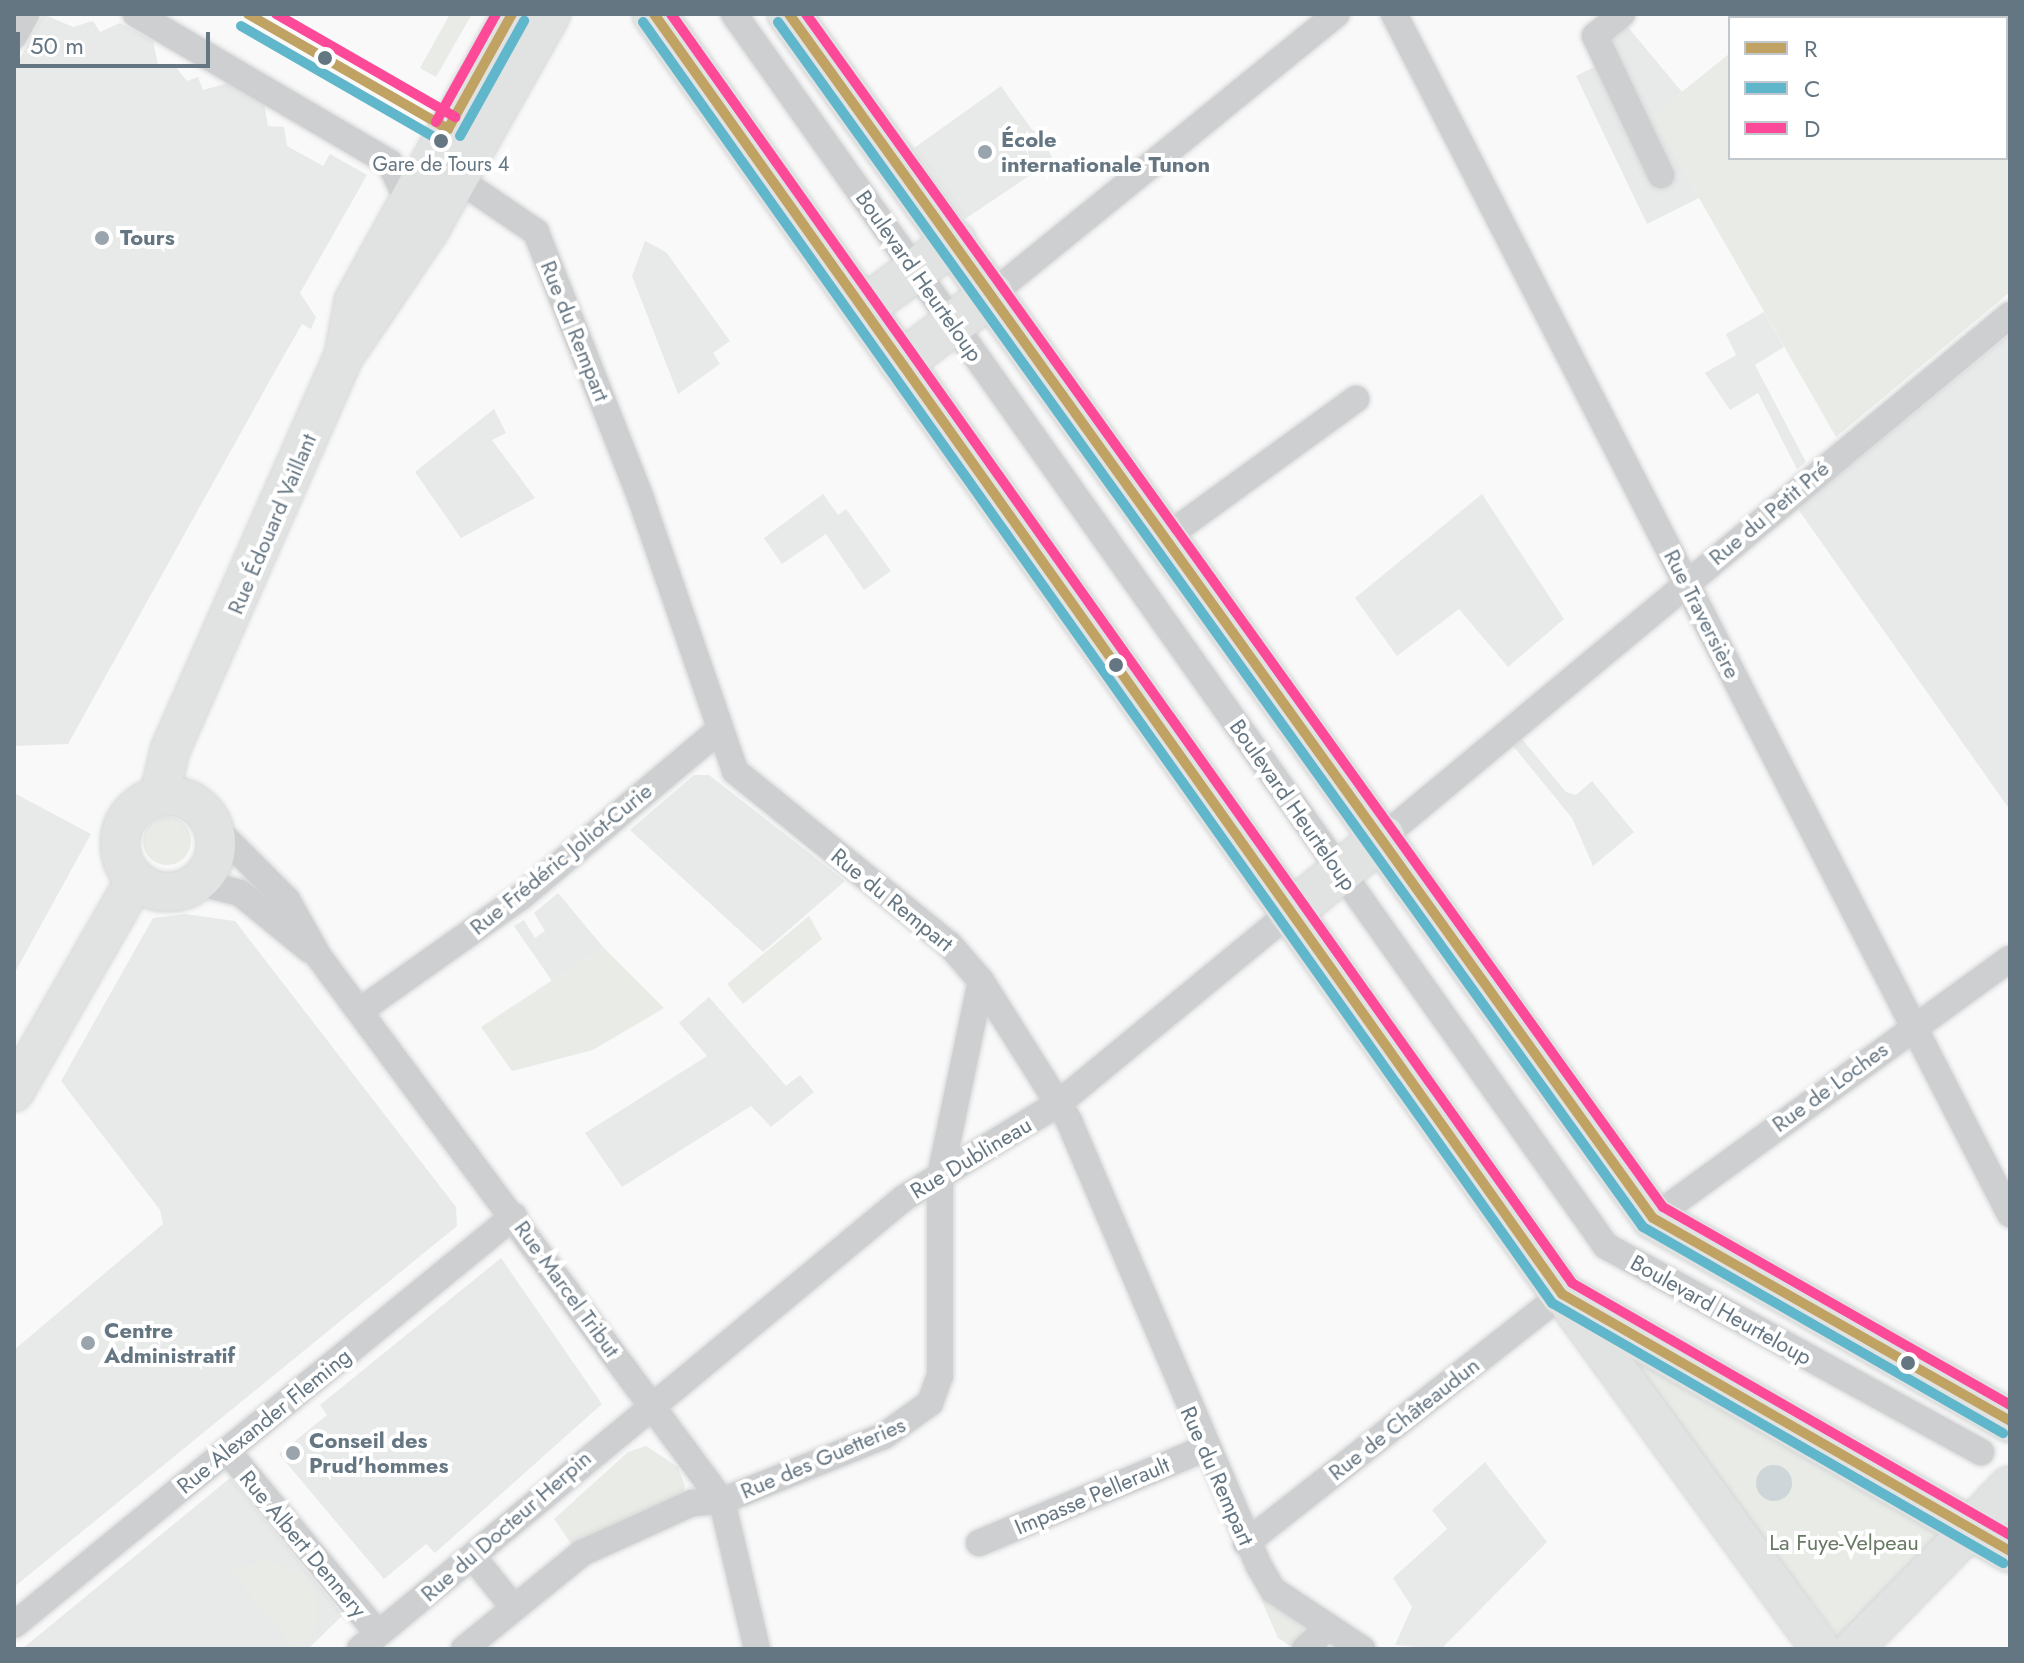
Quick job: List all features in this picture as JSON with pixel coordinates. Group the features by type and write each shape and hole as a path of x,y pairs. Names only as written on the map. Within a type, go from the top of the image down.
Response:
{"main road":[{"path":"452,153 512,14"},
{"path":"452,153 551,14"},
{"path":"654,14 1562,1294 1821,1649"},
{"name":"Boulevard Heurteloup","path":"789,14 1383,837 1653,1218 2010,1421"},
{"name":"Rue Édouard Vaillant","path":"187,808 187,781 200,693 344,355 452,153"},
{"path":"863,308 955,242"},
{"path":"901,363 992,294"},
{"path":"187,808 214,854 197,882 166,892 136,879 120,850 121,834 131,813 187,808"},
{"path":"1291,912 1338,870 1383,837"},
{"path":"14,1092 136,879"},
{"path":"1562,1294 2010,1551"},
{"path":"1853,1649 2010,1488"}],"street":[{"path":"14,36 26,14"},
{"path":"136,14 390,163 401,187"},
{"name":"Boulevard Heurteloup","path":"734,14 1606,1246 1981,1452"},
{"path":"992,294 1336,14"},
{"name":"Rue Traversière","path":"1394,14 2010,1214"},
{"path":"1622,14 1595,36 1661,175"},
{"name":"Rue du Rempart","path":"452,153 536,232 641,499 718,731 745,783 949,944 981,981 1059,1103 1246,1543 1273,1590 1325,1630 1362,1649"},
{"name":"Rue du Petit Pré","path":"1383,837 2010,315"},
{"path":"1166,537 1356,399"},
{"name":"Rue Frédéric Joliot-Curie","path":"361,1010 522,896 718,731"},
{"name":"Rue Marcel Tribut","path":"187,808 271,879 319,957 514,1216 722,1501 757,1649"},
{"name":"Rue Marcel Tribut","path":"197,882 240,893 319,957"},
{"name":"Rue Dublineau","path":"651,1402 940,1177 1059,1103 1291,912"},
{"name":"Rue de Loches","path":"1653,1218 1913,1026 2010,959"},
{"name":"Rue des Guetteries","path":"722,1501 884,1436 930,1403 940,1376 940,1177 981,981"},
{"name":"Rue Alexander Fleming","path":"14,1625 229,1453 514,1216"},
{"name":"Rue de Châteaudun","path":"1246,1543 1562,1294"},
{"name":"Rue du Docteur Herpin","path":"369,1642 473,1557 651,1402"},
{"name":"Impasse Pellerault","path":"979,1543 1204,1449"},
{"name":"Rue Albert Dennery","path":"229,1453 369,1642"},
{"path":"481,1644 514,1608 582,1553 692,1503 722,1501"},
{"path":"473,1557 514,1608"},
{"path":"1305,1649 1325,1630"}],"shaded area":[{"path":"43,14 73,27 93,21 100,32 120,23 153,41 158,65 175,66 187,81 198,77 203,90 228,83 264,102 268,126 284,127 287,146 323,166 330,154 367,175 300,293 316,317 311,329 302,324 68,744 14,746 14,70"},
{"path":"1617,14 1682,92 1653,116 1699,198 1647,224 1576,76 1598,65"},
{"name":"École internationale Tunon","path":"1001,86 1033,131 1039,128 1053,160 965,219 914,148"},
{"path":"645,241 666,252 730,341 713,353 720,364 678,394 632,276"},
{"path":"1764,312 1784,347 1755,365 1806,462 1797,469 1758,393 1730,410 1705,373 1736,355 1726,334"},
{"path":"2010,334 2010,810 1798,509"},
{"path":"494,409 506,433 492,440 535,498 461,538 415,472"},
{"path":"823,494 838,515 846,509 891,571 864,590 826,534 782,564 764,538"},
{"path":"1482,494 1564,619 1508,667 1459,609 1397,656 1355,598"},
{"path":"1522,739 1566,792 1576,795 1592,781 1634,832 1593,866 1572,818 1513,746"},
{"path":"694,775 709,775 845,881 763,952 630,830"},
{"path":"14,793 91,834 14,974"},
{"path":"558,893 603,947 552,981 514,926 524,920 535,938 545,931 534,913"},
{"path":"185,914 235,921 456,1207 457,1226 14,1587 14,1350 163,1224 160,1210 61,1081 153,918"},
{"path":"709,997 786,1086 800,1075 814,1092 771,1127 751,1106 622,1187 585,1133 707,1056 679,1023"},
{"path":"501,1258 602,1404 435,1553 426,1544 384,1579 279,1454 327,1415 320,1405"},
{"path":"1485,1462 1547,1542 1441,1649 1395,1645 1412,1607 1393,1578 1447,1529 1432,1510"},
{"path":"1774,1465 1787,1470 1792,1483 1787,1496 1774,1501 1761,1496 1756,1483 1761,1470"},
{"path":"230,1478 343,1615 308,1649 22,1649"}],"green space":[{"path":"450,14 472,14 436,77 420,68"},
{"path":"1997,14 1998,16 1776,16"},
{"path":"1728,55 1728,160 2008,160 2010,292 1836,437 1652,116"},
{"path":"167,817 184,824 191,841 184,858 167,865 150,858 143,841 150,824"},
{"path":"809,916 822,939 743,1004 727,984"},
{"path":"603,947 664,1008 593,1050 512,1071 481,1027"},
{"name":"La Fuye-Velpeau","path":"1621,1349 1943,1530 1839,1639"},
{"path":"646,1446 678,1467 685,1486 681,1500 572,1545 554,1519 628,1452"},
{"path":"267,1559 302,1573 316,1595 318,1621 304,1649 295,1649 231,1572"},
{"path":"1270,1596 1305,1625 1295,1649 1278,1638 1261,1599"}],"transit line":[{"name":"R","path":"248,14 448,129"},
{"name":"D","path":"276,14 455,117"},
{"name":"D","path":"436,122 496,14"},
{"name":"R","path":"448,129 512,14"},
{"name":"R","path":"654,14 1562,1294 2010,1551"},
{"name":"D","path":"671,14 1572,1283 2010,1535"},
{"name":"R","path":"789,14 1653,1218 2010,1421"},
{"name":"D","path":"806,14 1663,1207 2010,1405"},
{"name":"C","path":"460,136 524,21"},
{"name":"C","path":"643,22 1552,1303 2003,1563"},
{"name":"C","path":"778,22 1643,1227 2003,1433"},
{"name":"C","path":"241,26 441,141"}],"place":[{"name":"Gare de Tours 4","path":"441,141"},
{"name":"École internationale Tunon","path":"985,152"},
{"name":"Tours","path":"102,238"},
{"name":"Centre Administratif","path":"88,1343"},
{"name":"Conseil des Prud'hommes","path":"293,1453"}]}
